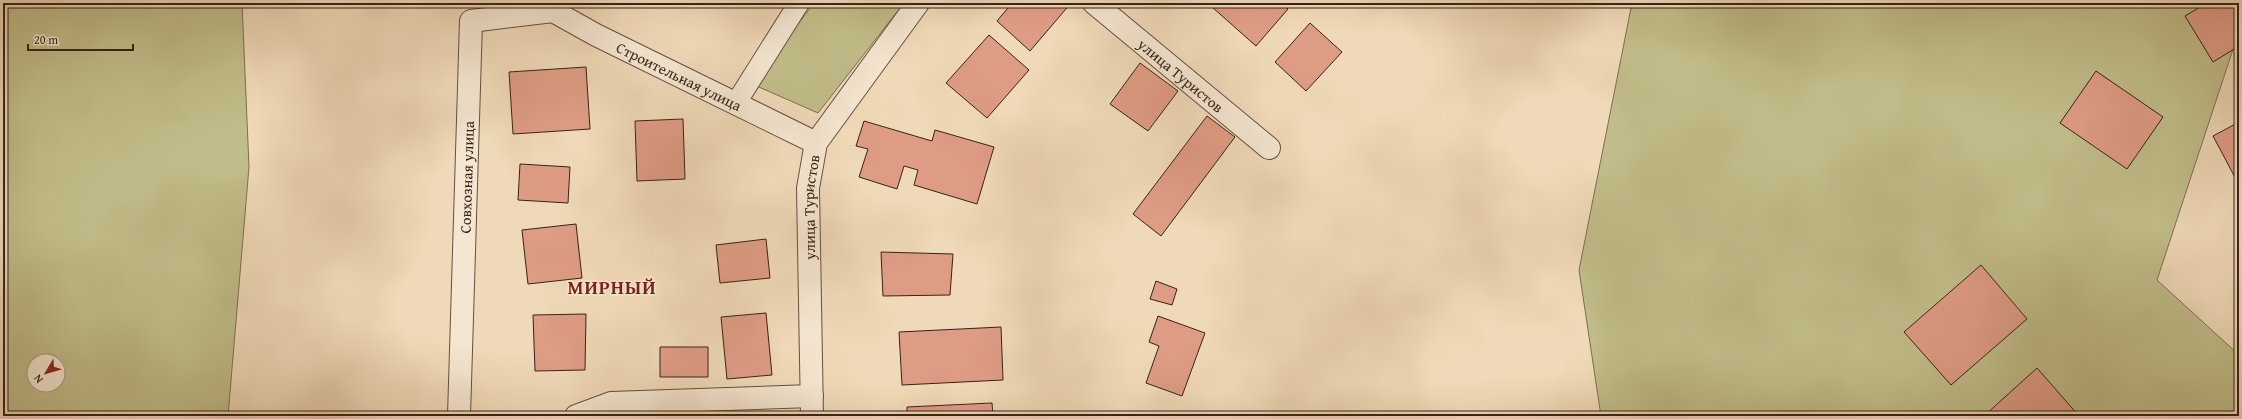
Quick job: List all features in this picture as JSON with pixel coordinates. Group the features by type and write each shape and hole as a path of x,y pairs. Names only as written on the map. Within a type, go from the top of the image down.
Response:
{"street":[{"name":"улица Туристов","path":"576,416 611,403 812,406 808,188 816,143 918,3"},
{"name":"улица Туристов","path":"1094,3 1268,148"},
{"name":"Строительная улица","path":"556,7 596,35 816,143"},
{"name":"Совхозная улица","path":"459,416 471,21 556,7"}],"lane":[{"path":"736,103 790,6"}],"shaded area":[{"path":"3,3 242,3 249,167 228,416 3,416"},
{"path":"814,3 904,3 818,113 752,84"},
{"path":"1632,3 2199,3 2239,31 2157,280 2239,355 2239,416 1601,416 1579,270"}],"building":[{"path":"1012,3 1071,3 1030,51 997,21"},
{"path":"1216,3 1281,3 1288,9 1256,46 1212,7"},
{"path":"2207,3 2239,3 2239,46 2213,62 2185,16"},
{"path":"1310,23 1342,52 1306,91 1275,62"},
{"path":"989,35 1029,70 987,118 946,83"},
{"path":"1140,63 1178,91 1148,131 1110,104"},
{"path":"586,67 590,129 513,134 509,72"},
{"path":"2096,71 2163,117 2127,169 2060,123"},
{"path":"1207,116 1235,137 1161,236 1133,214"},
{"path":"683,119 685,179 637,181 635,121"},
{"path":"864,121 932,141 935,130 994,147 977,204 914,185 918,170 904,166 897,189 859,177 868,149 856,146"},
{"path":"2239,122 2239,185 2213,136"},
{"path":"520,164 570,167 568,203 518,200"},
{"path":"576,224 582,278 528,284 522,230"},
{"path":"766,239 770,278 720,283 716,245"},
{"path":"881,252 953,254 950,295 883,296"},
{"path":"1981,265 2027,319 1951,385 1904,332"},
{"path":"1156,281 1177,289 1172,305 1150,299"},
{"path":"766,313 772,375 727,379 721,317"},
{"path":"586,314 585,370 535,371 533,315"},
{"path":"1158,316 1205,333 1182,396 1146,383 1159,346 1149,342"},
{"path":"1001,327 1003,380 902,385 899,332"},
{"path":"660,347 708,347 708,377 660,377"},
{"path":"2037,368 2079,416 1984,416"},
{"path":"992,403 993,416 907,416 907,407"}],"district":[{"name":"МИРНЫЙ","path":"612,287"}]}
